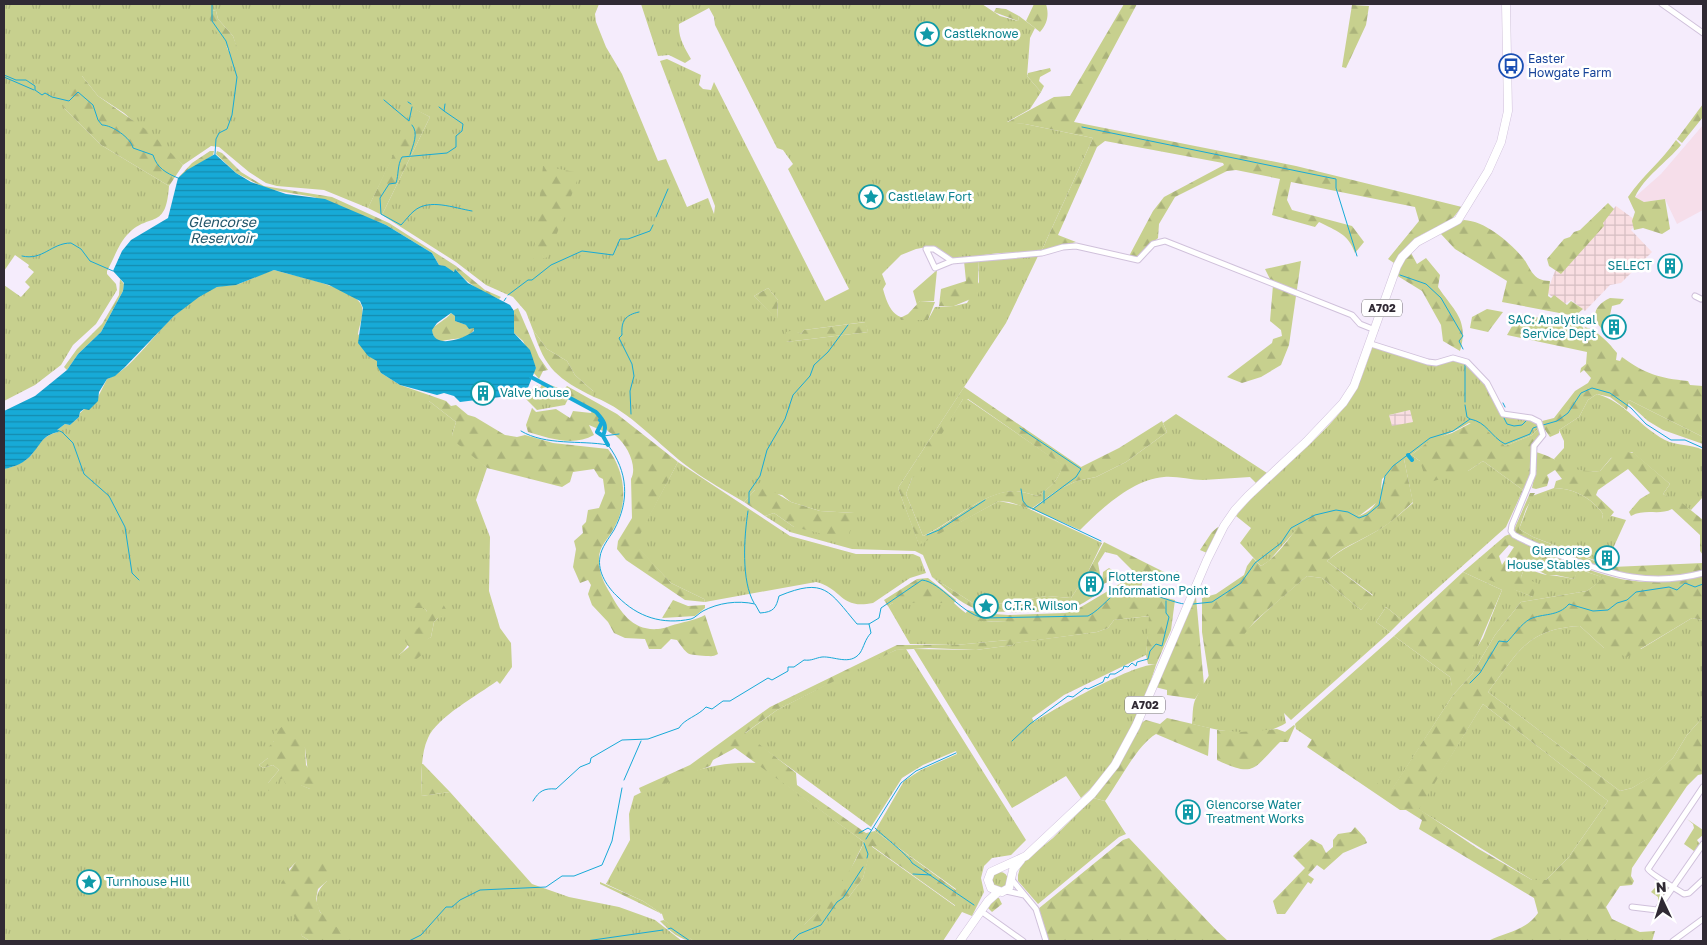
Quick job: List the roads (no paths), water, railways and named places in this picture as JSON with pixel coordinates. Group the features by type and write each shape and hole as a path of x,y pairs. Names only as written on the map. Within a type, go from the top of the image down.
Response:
{"highway":[{"name":"A702","path":"960,941 988,901 1012,879 1015,866 1092,794 1115,765 1136,726 1213,547 1234,510 1343,403 1354,386 1371,344 1397,266 1402,257 1426,236 1458,220 1488,171 1501,142 1508,111 1506,4"},
{"name":"A702","path":"998,890 989,876 994,870 1021,860"},
{"path":"1001,868 1008,870 1012,879"}],"street":[{"path":"1662,4 1703,33"},
{"path":"952,260 934,249 926,249 935,268 952,260 1042,253 1063,247 1076,246 1138,260 1153,244 1165,241 1352,315 1360,324 1375,330"},
{"path":"1695,296 1701,299"},
{"path":"1371,344 1428,362 1453,358 1463,360 1487,383 1498,408 1503,414 1531,418 1540,426 1543,435 1534,446 1533,474 1512,525 1511,531 1514,535 1607,573 1626,578 1679,578 1703,573"},
{"path":"1703,788 1648,866 1650,874 1687,894 1703,880"},
{"path":"1632,907 1652,911 1657,910 1703,844"},
{"path":"1012,879 1036,909 1046,941"},
{"path":"998,890 1025,895"},
{"path":"985,914 1023,941"},
{"path":"1673,941 1703,919"}],"water":[{"name":"Glencorse Reservoir","path":"215,154 236,173 251,182 286,194 325,199 386,225 432,253 439,265 445,266 454,272 455,269 468,283 510,305 514,311 514,333 530,350 536,368 527,390 509,396 460,402 454,396 444,393 437,395 400,385 381,373 377,366 377,361 368,356 358,343 363,308 360,301 329,285 274,270 236,285 217,287 199,297 174,316 124,368 115,376 107,379 99,392 98,401 89,410 84,409 80,412 79,417 70,425 65,424 57,430 59,432 46,437 26,460 4,469 4,411 35,396 67,370 78,354 101,332 123,291 124,283 113,271 122,251 131,240 168,218 178,178 187,170","holes":["451,313 455,316 455,321 466,325 469,329 474,328 474,331 451,341 438,340 432,330 437,323"]}],"waterway":[{"path":"212,4 212,21 226,41 237,77 232,115 227,129 219,133 216,139 215,154"},
{"path":"4,75 16,80 26,80 35,86 35,90 42,95 45,93 52,97 69,101 78,92 93,105 98,120 102,125 111,127 120,133 129,140 133,148 153,155 162,170 178,178"},
{"path":"4,77 34,90"},
{"path":"384,100 409,121 412,107"},
{"path":"445,104 444,111 463,124 462,131 456,136 456,147 447,153 402,157 396,183 389,184 380,198 381,214 401,225 414,211 427,205 442,205 472,211"},
{"path":"439,107 444,111"},
{"path":"410,155 415,135 412,125"},
{"path":"1082,127 1336,179 1336,188 1357,256"},
{"path":"656,217 668,189"},
{"path":"508,295 551,265 582,251 613,255 620,239 628,239 650,231 653,225"},
{"path":"22,256 36,256 58,246 71,243 81,249 90,261 113,271"},
{"path":"1400,275 1426,284 1441,298 1463,336 1459,341 1463,349"},
{"path":"631,414 630,391 634,376 632,364 619,338 622,335 622,326 625,319 639,312"},
{"path":"749,503 749,492 760,476 767,450 785,419 793,395 810,376 814,365 828,352 848,325"},
{"path":"1465,364 1465,402"},
{"path":"531,377 596,412 604,423 603,436 608,445"},
{"path":"1543,425 1557,421 1568,413 1581,393 1592,388 1610,393 1631,408 1646,424 1671,440 1685,440 1703,448"},
{"path":"527,390 530,393"},
{"path":"1503,403 1505,407"},
{"path":"1465,405 1467,417 1470,419"},
{"path":"1504,418 1507,424 1514,426 1522,425 1527,420"},
{"path":"1193,604 1212,602 1241,583 1255,563 1281,543 1291,528 1315,515 1336,510 1348,512 1359,518 1367,515 1379,505 1385,476 1393,466 1430,438 1453,431 1470,419 1481,423 1505,444 1530,434 1533,428 1539,426"},
{"path":"600,420 602,422 597,432 603,436"},
{"path":"1020,428 1081,469 1076,477 1033,509"},
{"path":"57,430 62,432 73,443 84,474 109,496 125,527 132,573 139,580"},
{"path":"521,431 531,436 552,441 608,445 615,455 623,476 623,508 601,554 600,568 607,584 618,597 634,610 651,618 670,621 691,619 709,608 735,602 755,604 760,613 768,612 774,609 779,596 794,590 817,588 825,590 832,596 857,624 869,624 879,618 881,608 922,580 936,586 966,610 983,618 1088,616 1125,588 1136,589 1184,604"},
{"path":"603,436 619,434"},
{"path":"1408,455 1412,460"},
{"path":"1021,489 1023,501 1027,506 1101,541"},
{"path":"1044,491 1044,503"},
{"path":"927,535 939,530 985,500"},
{"path":"748,511 745,533 745,571 754,603"},
{"path":"1470,683 1480,673 1499,641 1507,642 1530,619 1555,613 1569,604 1593,611 1608,610 1617,603 1627,600 1636,592 1669,587 1677,590 1685,583 1695,587 1703,584"},
{"path":"1012,741 1030,724 1068,696 1073,697 1085,688 1088,689 1103,682 1105,677 1108,678 1110,674 1115,674 1123,669 1124,666 1128,667 1132,663 1136,666 1137,662 1148,659 1150,651 1156,644 1162,646 1169,617 1166,613 1166,601"},
{"path":"533,801 537,795 545,790 556,789 580,767 590,763 591,758 622,740 648,739 679,728 684,722 706,707 712,709 723,701 730,701 768,678 772,680 788,671 788,667 794,667 804,660 822,657 847,660 856,657 871,633 869,624"},
{"path":"624,780 641,741"},
{"path":"866,839 901,783 916,771 956,753"},
{"path":"409,941 421,935 446,907 452,907 460,900 480,890 546,887 562,876 574,876 602,865 612,841 622,788"},
{"path":"859,833 868,828 871,830"},
{"path":"875,828 912,863 974,905"},
{"path":"864,843 868,854 867,858"},
{"path":"792,941 799,934 821,925 837,902 843,898 863,867"},
{"path":"913,874 931,875"},
{"path":"668,929 671,928 690,941"},
{"path":"586,941 663,930"},
{"path":"452,941 477,941"}],"place":[{"name":"Castleknowe","path":"927,34"},
{"name":"Easter Howgate Farm","path":"1511,66"},
{"name":"Castlelaw Fort","path":"871,197"},
{"name":"SELECT","path":"1670,266"},
{"name":"SAC: Analytical Service Dept","path":"1614,327"},
{"name":"Valve house","path":"483,393"},
{"name":"Glencorse House Stables","path":"1607,558"},
{"name":"Flotterstone Information Point","path":"1091,584"},
{"name":"C.T.R. Wilson","path":"986,606"},
{"name":"Glencorse Water Treatment Works","path":"1188,812"},
{"name":"Turnhouse Hill","path":"89,882"}]}
